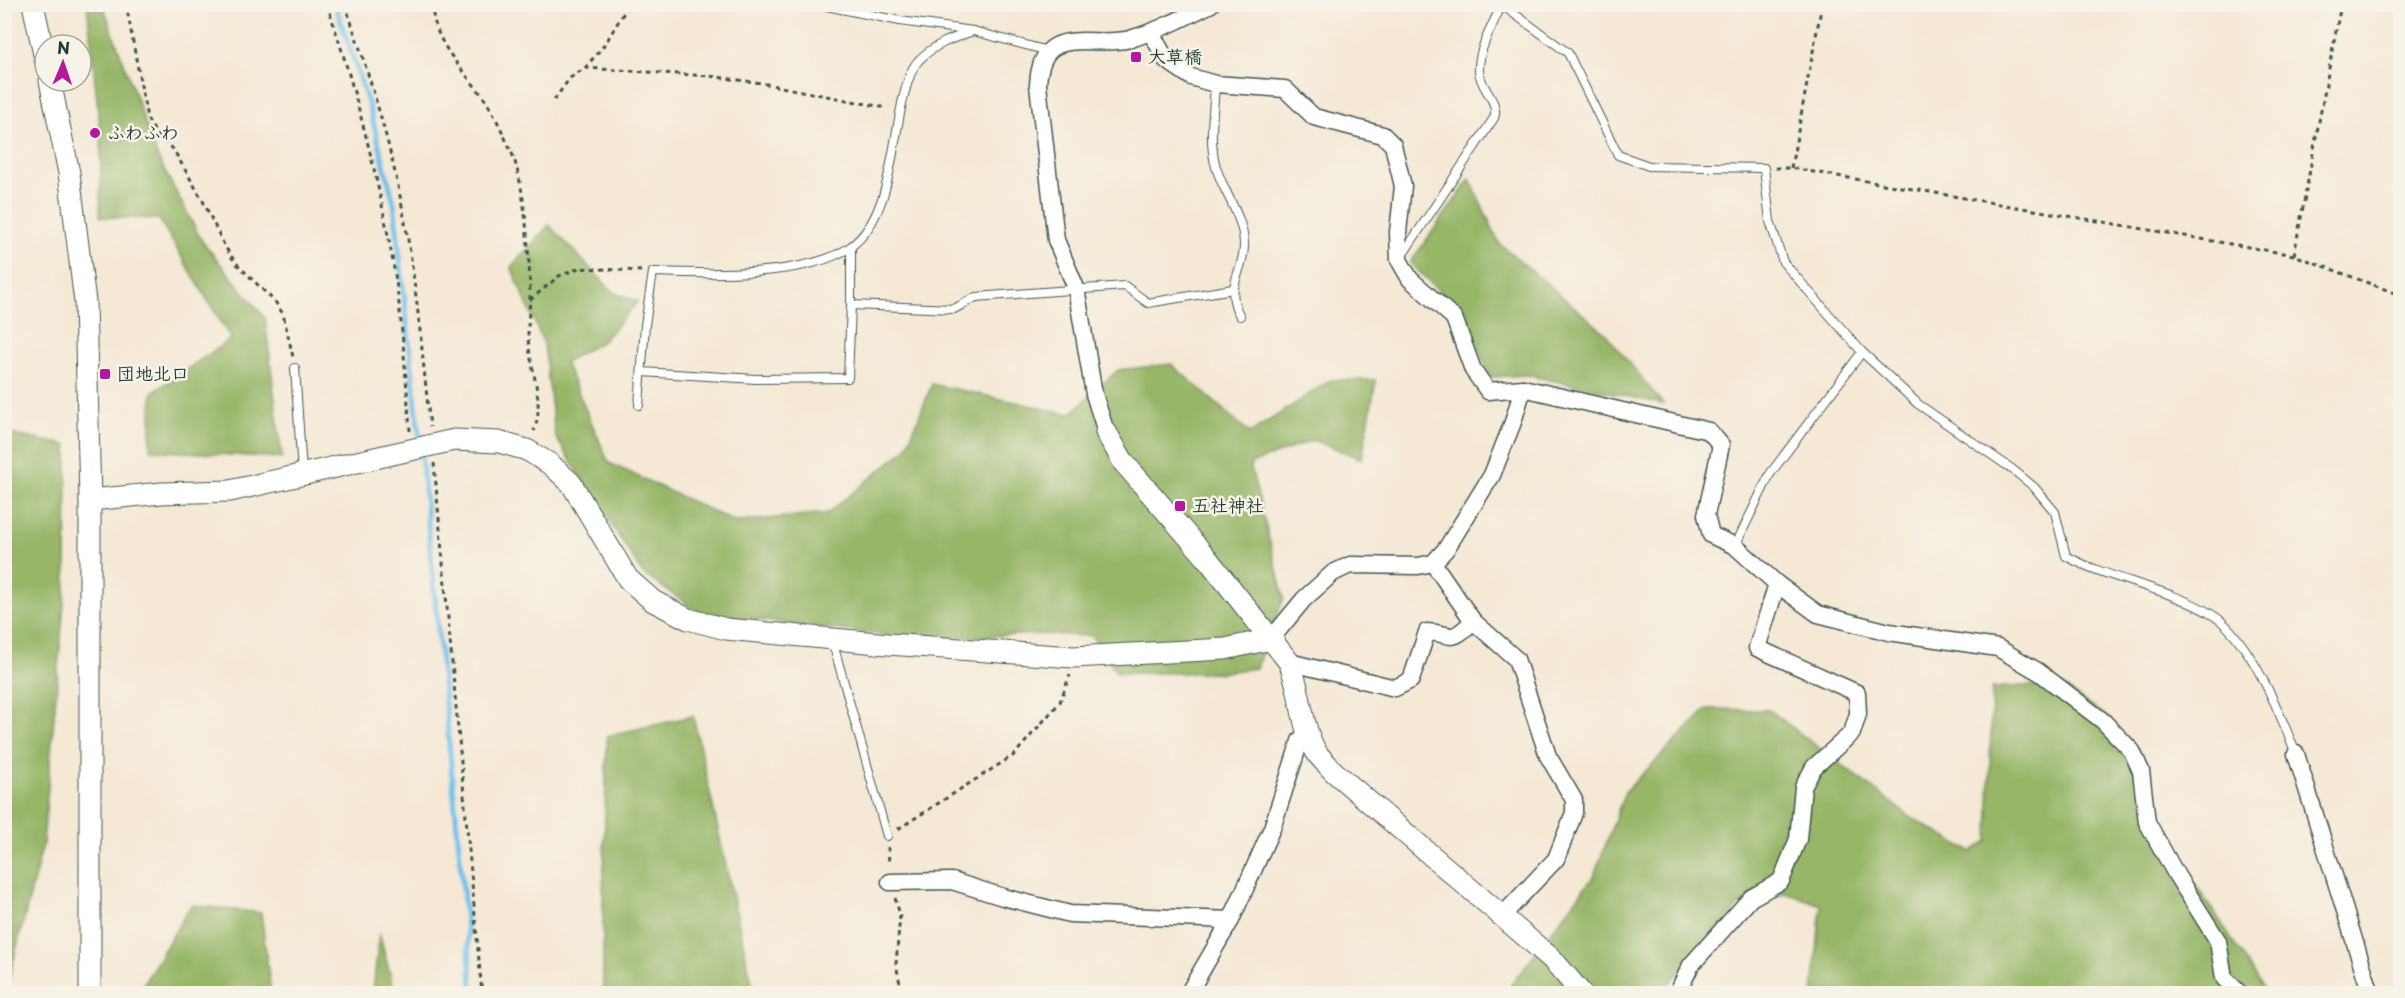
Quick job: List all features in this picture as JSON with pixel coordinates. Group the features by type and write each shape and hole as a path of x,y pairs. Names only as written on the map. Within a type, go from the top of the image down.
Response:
{"street":[{"path":"33,4 39,33"},
{"path":"1211,4 1151,32 1127,39 1070,41 1048,51 1041,62 1038,85 1056,240 1076,288 1094,394 1106,432 1124,463 1206,557 1290,662 1295,674 1308,731 1317,753 1333,771 1553,960 1582,993"},
{"path":"1151,32 1166,60 1177,70 1191,77 1215,84 1285,89 1314,117 1383,135 1393,144 1403,186 1398,232 1399,260 1410,279 1454,318 1473,370 1488,391 1523,388 1709,431 1721,445 1706,514 1711,535 1735,546 1777,584 1818,615 1889,632 1998,648 2039,672 2103,721 2132,751 2141,771 2147,822 2177,876 2218,941 2224,978 2240,993"},
{"path":"52,93 69,173 85,302 90,500 90,993"},
{"path":"90,500 162,493 230,491 454,440 499,442 527,450 550,464 571,483 628,579 653,601 688,619 726,629 1073,657 1225,650 1271,639 1304,599 1333,573 1350,565 1418,566 1433,562 1446,549 1492,475 1513,422 1523,388"},
{"path":"1433,562 1473,621 1516,659 1548,756 1574,800 1574,813 1556,859 1503,915"},
{"path":"1677,993 1691,965 1751,898 1781,881 1798,839 1803,787 1814,767 1852,733 1858,714 1857,693 1757,648 1777,584"},
{"path":"1290,662 1395,688 1411,680 1427,632 1453,637 1461,633 1473,621"},
{"path":"1188,993 1231,920 1272,828 1300,741 1308,731"},
{"path":"2296,754 2371,993"},
{"path":"890,882 952,881 1070,914 1231,920"}],"lane":[{"path":"817,4 900,21 973,32 1048,51"},
{"path":"1399,260 1497,111 1481,84 1479,63 1480,55 1502,5 1568,53 1618,155 1648,166 1764,168 1770,221 1783,262 1862,352 1918,404 2012,469 2034,487 2055,512 2066,556 2088,568 2171,596 2213,614 2242,644 2279,709 2296,754"},
{"path":"639,405 645,325 653,272 708,274 788,268 834,255 851,247 864,234 876,215 892,161 908,79 916,63 940,45 973,32"},
{"path":"1215,84 1212,144 1214,158 1235,212 1244,245 1233,289 1233,305 1240,316"},
{"path":"642,372 756,379 848,378 851,247"},
{"path":"851,305 954,309 976,297 1125,286 1148,303 1233,289"},
{"path":"1735,546 1770,474 1862,352"},
{"path":"295,368 302,476"},
{"path":"832,639 887,836"}],"path":[{"path":"126,4 147,118 156,134 172,149 202,199 224,245 235,262 276,303 283,314 290,335 295,368"},
{"path":"327,4 353,85 366,135 396,282 422,446 482,993"},
{"path":"345,4 374,88 401,201 421,326 422,446"},
{"path":"432,4 432,16 443,46 486,100 512,154 521,192 530,300 528,334 539,398 537,422 527,450"},
{"path":"554,100 570,78 585,68 606,44 628,4"},
{"path":"1791,168 1822,4"},
{"path":"2294,255 2341,4"},
{"path":"585,68 761,83 882,109 901,107"},
{"path":"1764,168 1791,168 2294,255 2400,295"},
{"path":"530,300 559,276 579,268 653,272"},
{"path":"902,993 896,964 900,915 890,882 887,836 1014,755 1060,702 1071,673 1073,657"}],"green space":[{"path":"87,5 100,5 104,8 157,156 202,241 265,318 282,458 150,450 152,393 231,339 159,219 100,217 101,139 93,62 93,33 90,33"},
{"path":"1470,179 1499,243 1605,333 1663,404 1527,375 1490,377 1468,319 1410,263"},
{"path":"549,225 614,293 638,301 603,341 565,362 609,463 735,522 828,513 906,449 932,384 1070,414 1118,370 1171,364 1250,433 1331,380 1376,380 1362,459 1313,440 1250,464 1284,598 1256,668 1217,673 1117,673 1092,636 1044,634 917,639 700,613 642,573 555,436 544,344 511,267"},
{"path":"4,433 67,445 66,580 43,844 5,994"},
{"path":"2060,684 2111,720 2170,846 2267,993 1813,993 1821,905 1787,893 1741,903 1661,993 1504,994 1594,876 1625,792 1707,709 1769,710 1909,816 1971,852 1988,841 1992,688"},
{"path":"693,716 754,993 603,993 607,736"},
{"path":"191,905 261,913 271,993 138,993"},
{"path":"379,933 395,993 373,993"}],"waterway":[{"path":"335,4 369,106 394,203 420,442"},
{"path":"421,452 473,994"}],"place":[{"name":"大草橋","path":"1136,57"},
{"name":"ふわふわ","path":"95,133"},
{"name":"団地北口","path":"105,374"},
{"name":"五社神社","path":"1180,506"}]}
